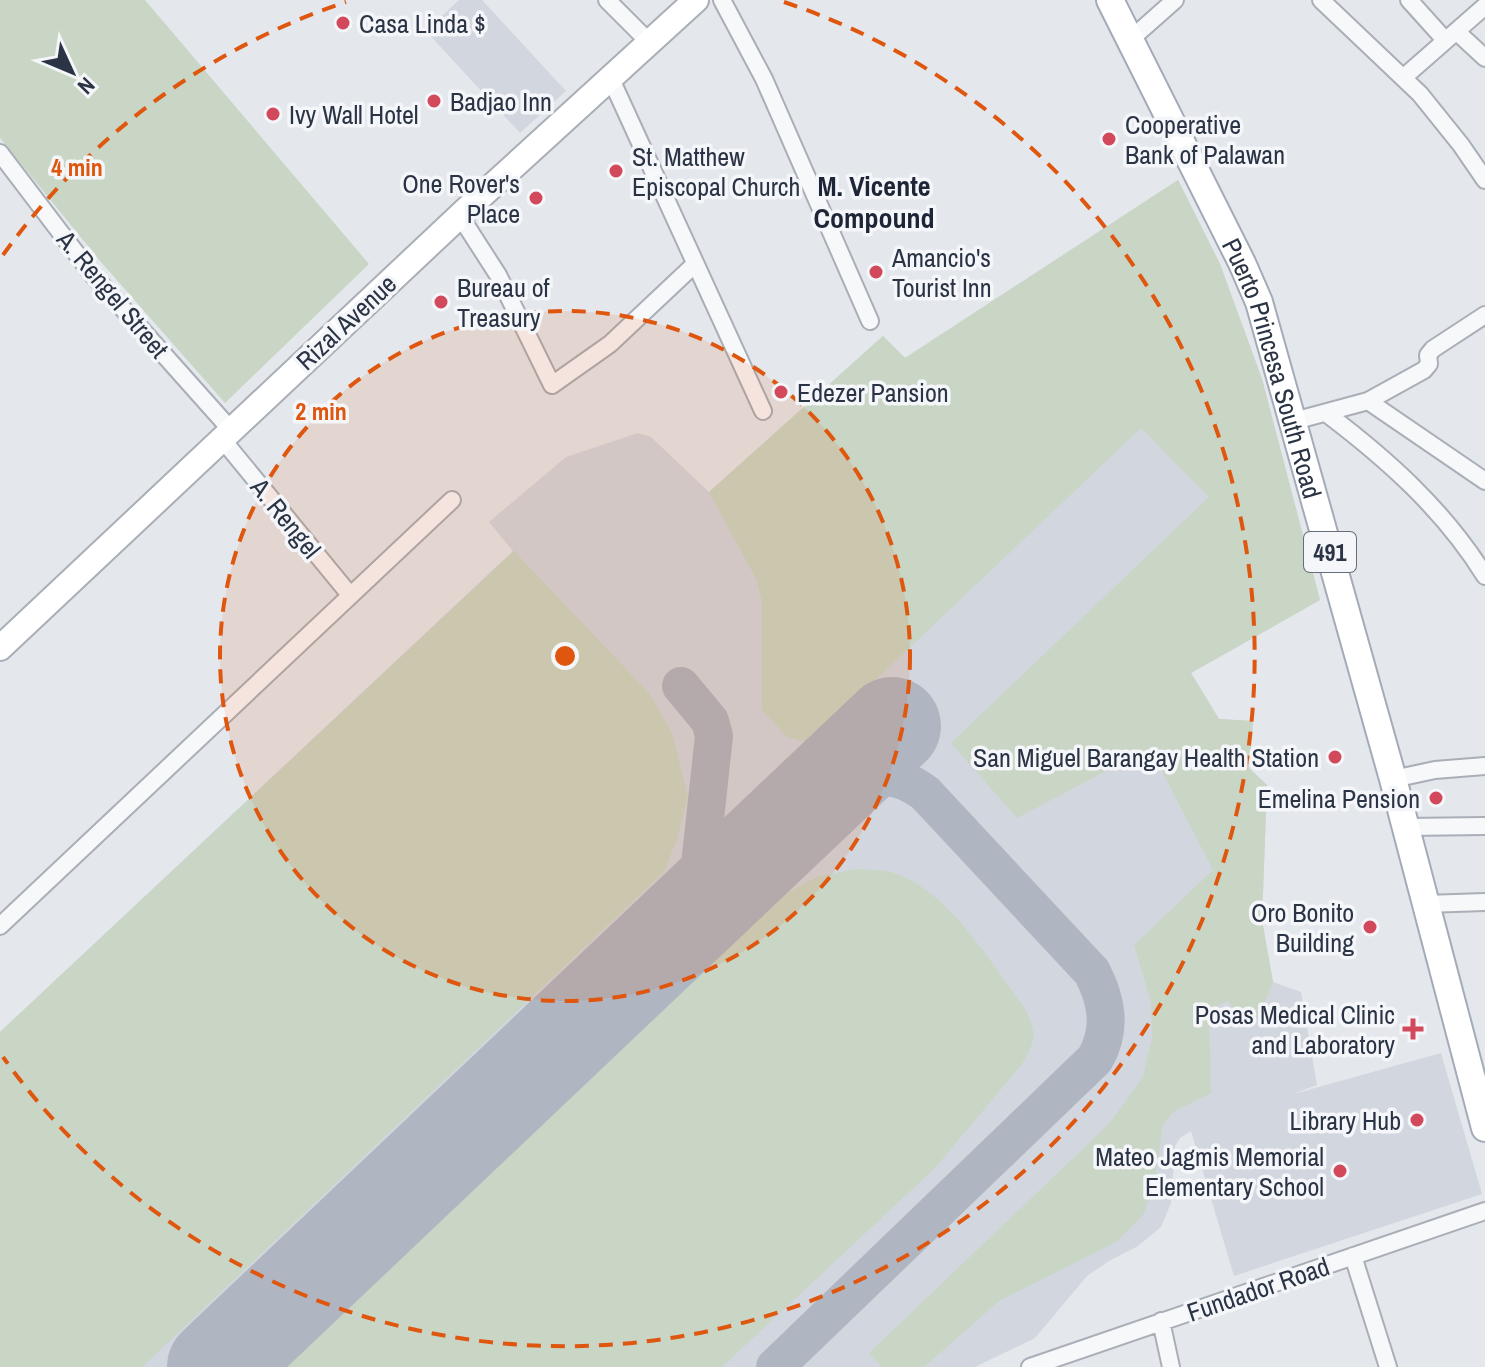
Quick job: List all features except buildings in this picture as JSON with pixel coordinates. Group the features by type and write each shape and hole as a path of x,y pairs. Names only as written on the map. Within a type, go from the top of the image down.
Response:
{"main road":[{"name":"Puerto Princesa South Road","path":"1110,0 1254,289 1294,421 1425,904 1478,1082 1485,1128"}],"street":[{"path":"607,0 649,42"},
{"name":"Rizal Avenue","path":"0,648 460,216 696,0"},
{"path":"722,0 770,92 870,321"},
{"path":"1131,39 1175,0"},
{"path":"1321,0 1369,48 1404,77 1438,115 1485,180"},
{"path":"1409,0 1451,36 1485,58"},
{"path":"1404,77 1485,6"},
{"path":"610,77 763,411"},
{"name":"A. Rengel Street","path":"0,153 92,274 226,434"},
{"path":"460,216 498,275 552,385 610,344 695,264"},
{"path":"1294,421 1368,401 1424,370 1433,349 1485,315"},
{"path":"1368,401 1485,481"},
{"path":"1326,413 1379,453 1432,505 1485,576"},
{"name":"A. Rengel","path":"226,434 350,595"},
{"path":"0,926 452,500"},
{"path":"1393,779 1435,770 1485,766"},
{"path":"1405,827 1485,826"},
{"path":"1425,904 1485,902"},
{"name":"Fundador Road","path":"1030,1367 1485,1211"},
{"path":"1353,1256 1388,1367"},
{"path":"1161,1321 1171,1367"}],"shaded area":[{"path":"459,0 482,0 566,91 520,133 426,31"},
{"path":"1178,180 1220,264 1262,379 1320,600 1191,673 1219,719 1253,721 1249,768 1267,785 1262,920 1273,982 1301,992 1317,1085 1290,1095 1441,1053 1482,1194 1234,1276 1191,1131 1180,1138 1175,1146 1171,1203 1161,1227 1138,1246 1087,1276 1035,1338 975,1367 0,1367 0,1032 513,551 489,522 566,457 638,433 651,437 709,492 883,336 905,358"}],"green space":[{"path":"0,0 145,0 369,264 225,403 101,262 0,138"},
{"path":"1178,180 1220,264 1262,379 1320,600 1191,673 1219,719 1253,721 1249,768 1267,785 1262,920 1273,982 1259,1017 1242,1023 1228,1001 1209,1009 1211,1093 1173,1112 1163,1125 1154,1185 1143,1215 1116,1242 999,1301 924,1367 882,1367 869,1353 1109,1124 1143,1077 1152,1038 1151,1002 1134,945 1213,870 1150,748 1017,818 951,743 1209,497 1141,428 809,743 787,737 762,710 762,602 756,579 709,492 883,336 905,358"},
{"path":"514,551 649,693 672,733 688,797 664,872 142,1367 0,1367 0,1032"},
{"path":"857,869 890,872 914,882 951,912 1025,1009 1032,1024 1032,1043 1022,1064 935,1168 722,1367 286,1367 780,897 816,877"}],"taxiway":[{"path":"681,686 710,721 714,736 699,874 684,923"},
{"path":"775,1367 1095,1059 1104,1037 1106,1015 1092,972 925,793 911,784 884,776 858,779 817,797"}],"runway":[{"path":"216,1367 892,726"}],"place":[{"name":"Casa Linda $","path":"343,23"},
{"name":"Badjao Inn","path":"434,101"},
{"name":"Ivy Wall Hotel","path":"273,114"},
{"name":"Cooperative Bank of Palawan","path":"1109,139"},
{"name":"St. Matthew Episcopal Church","path":"616,171"},
{"name":"One Rover's Place","path":"536,198"},
{"name":"Amancio's Tourist Inn","path":"876,272"},
{"name":"Bureau of Treasury","path":"441,302"},
{"name":"Edezer Pansion","path":"781,392"},
{"name":"San Miguel Barangay Health Station","path":"1335,757"},
{"name":"Emelina Pension","path":"1436,798"},
{"name":"Oro Bonito Building","path":"1370,927"},
{"name":"Posas Medical Clinic and Laboratory","path":"1413,1029"},
{"name":"Library Hub","path":"1417,1120"},
{"name":"Mateo Jagmis Memorial Elementary School","path":"1340,1171"}],"district":[{"name":"M. Vicente Compound","path":"874,202"}]}
